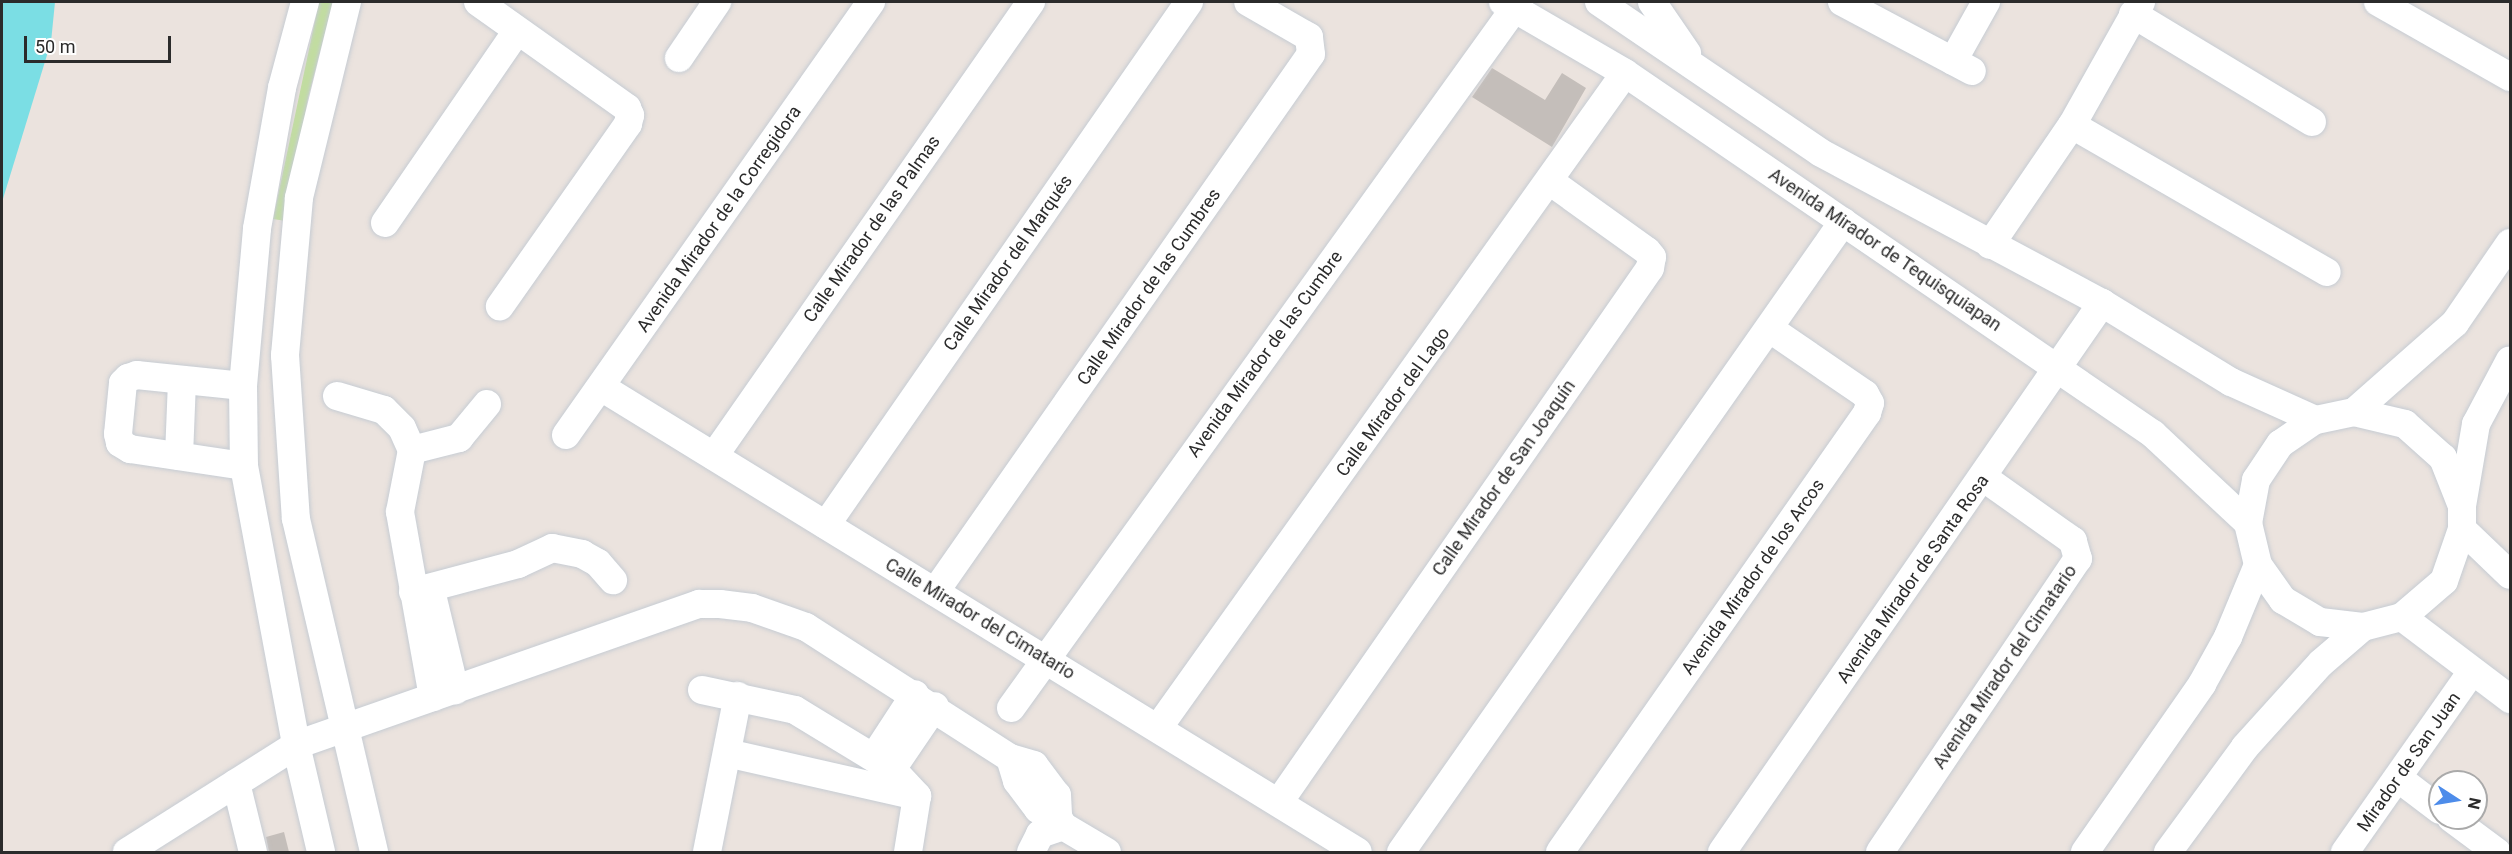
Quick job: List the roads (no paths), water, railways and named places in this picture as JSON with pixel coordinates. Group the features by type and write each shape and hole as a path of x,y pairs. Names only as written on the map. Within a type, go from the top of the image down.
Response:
{"street":[{"path":"305,2 282,88 258,229 243,386 244,466 296,745 321,852"},
{"path":"347,2 319,104 293,239 285,355 296,519 375,852"},
{"path":"478,2 627,108 630,115 628,124 500,306"},
{"name":"Avenida Mirador de la Corregidora","path":"566,435 871,2"},
{"name":"Calle Mirador de las Palmas","path":"714,456 1031,2"},
{"name":"Calle Mirador del Marqués","path":"826,525 1189,2"},
{"name":"Calle Mirador de las Cumbres","path":"936,592 1311,54 1309,37 1248,2"},
{"path":"1599,2 1821,153 2102,303 2231,382 2315,420"},
{"path":"1652,2 1697,67"},
{"path":"1842,2 1962,66 1986,2"},
{"path":"2379,2 2511,77"},
{"name":"Avenida Mirador de Tequisquiapan","path":"1512,4 1625,73 2153,434 2248,523"},
{"name":"Avenida Mirador de las Cumbre","path":"1011,708 1512,4"},
{"path":"679,58 704,6"},
{"path":"1990,244 2072,125 2137,8 2312,122"},
{"path":"385,223 518,31"},
{"name":"Calle Mirador del Lago","path":"1158,728 1551,182 1625,73"},
{"path":"2072,125 2327,272"},
{"name":"Calle Mirador de San Joaquín","path":"1279,802 1650,268 1652,257 1647,250 1551,182"},
{"path":"1401,852 1843,222"},
{"path":"258,229 293,239"},
{"path":"2354,412 2455,322 2511,243"},
{"name":"Avenida Mirador de Santa Rosa","path":"1722,852 1984,478 2102,303"},
{"name":"Avenida Mirador de los Arcos","path":"1560,852 1867,413 1870,403 1864,394 1770,329"},
{"path":"2511,360 2476,424 2462,518 2444,581 2402,617 2362,627 2320,622 2283,600 2258,565 2248,523 2256,480 2280,444 2315,420 2354,412 2405,424 2443,458 2462,518 2511,575"},
{"path":"243,386 137,375 128,378 123,383 118,434 120,443 130,449 244,466"},
{"path":"179,456 182,380"},
{"name":"Calle Mirador del Cimatario","path":"601,387 1358,852"},
{"path":"337,396 384,410 402,428 412,450 400,512 403,539 419,581 444,694"},
{"path":"412,450 459,438 487,404"},
{"name":"Avenida Mirador del Cimatario","path":"1880,852 2078,559 2073,541 1984,478"},
{"path":"419,581 499,569 552,548 582,554 598,563 613,580"},
{"path":"2085,852 2202,684 2228,637 2258,565"},
{"path":"127,852 296,745 699,604 752,608 806,627 925,700 1010,758 1017,781 1038,809 1061,821 1107,852"},
{"path":"2402,617 2511,699"},
{"path":"2168,852 2245,747 2321,663 2362,627"},
{"name":"Mirador de San Juan","path":"2345,852 2472,671"},
{"path":"702,690 795,710 883,763 917,796"},
{"path":"707,852 738,696"},
{"path":"883,763 925,700"},
{"path":"727,753 917,796"},
{"path":"2398,778 2428,801"},
{"path":"236,783 253,852"},
{"path":"908,852 917,796"},
{"path":"1030,852 1040,834 1061,821"},
{"path":"2467,830 2497,852"}],"water":[{"path":"2,2 55,2 51,42 2,202"}]}
